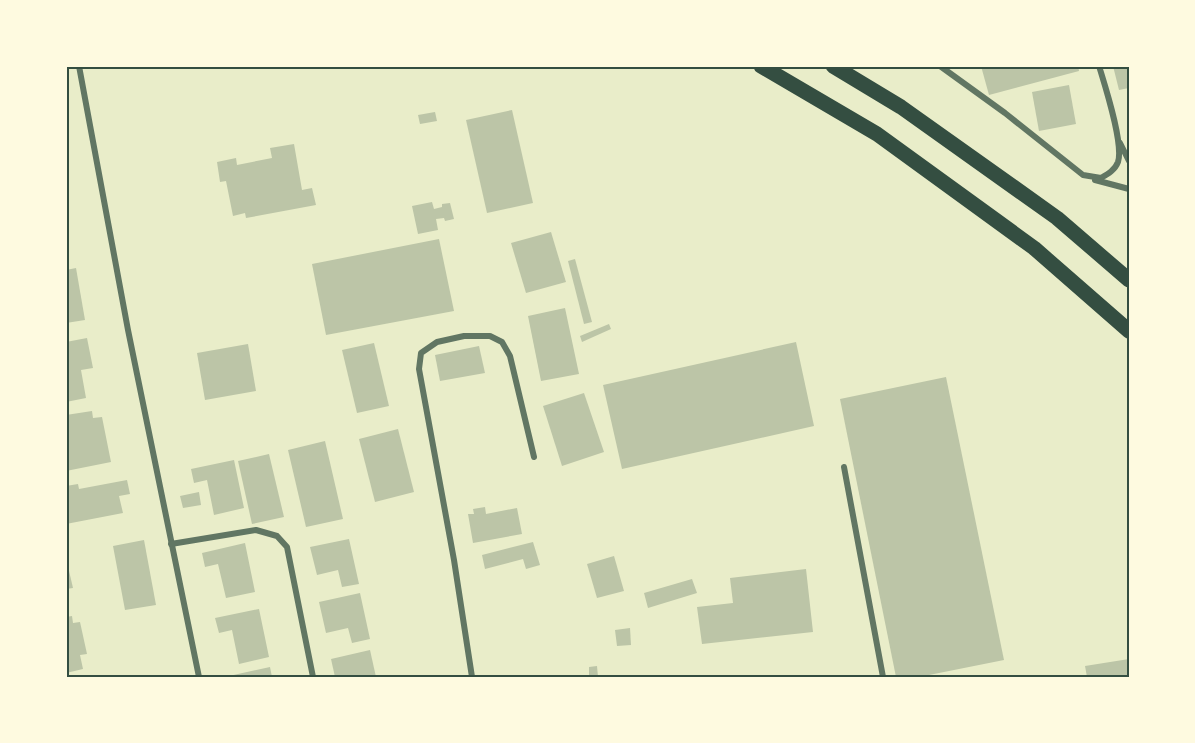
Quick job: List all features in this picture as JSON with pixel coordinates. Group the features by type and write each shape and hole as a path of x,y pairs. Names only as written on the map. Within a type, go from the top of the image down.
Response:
{"highway":[{"path":"761,66 877,134 1034,248 1129,331"},
{"path":"833,66 901,107 1057,218 1129,280"}],"street":[{"path":"79,66 128,330 199,677"},
{"path":"940,66 1083,174 1098,182 1129,189"},
{"path":"1100,66 1119,139 1129,161"},
{"path":"1083,174 1101,178 1115,168 1119,160 1119,139"},
{"path":"472,677 454,560 419,369 421,353 438,342 464,336 490,336 502,342 510,356 534,458"},
{"path":"844,466 883,677"},
{"path":"171,544 256,530 277,536 287,547 314,677"}],"building":[{"path":"981,66 1078,66 1079,71 989,95"},
{"path":"1113,66 1129,66 1129,88 1119,90"},
{"path":"1069,85 1076,124 1039,131 1032,92"},
{"path":"512,110 533,203 487,213 466,120"},
{"path":"435,112 437,121 420,124 418,115"},
{"path":"294,144 302,190 312,188 316,205 246,218 245,213 233,216 226,181 220,182 217,162 236,158 237,165 272,158 270,148"},
{"path":"432,202 434,209 442,207 442,204 450,203 454,219 445,221 444,218 436,219 438,230 418,234 412,206"},
{"path":"551,232 566,282 526,293 511,243"},
{"path":"439,239 454,311 326,335 312,264"},
{"path":"575,259 592,322 584,324 568,261"},
{"path":"76,268 85,320 66,323 66,270"},
{"path":"565,308 579,374 541,381 528,316"},
{"path":"609,324 611,329 582,342 580,336"},
{"path":"87,338 93,368 81,370 86,398 66,402 66,342"},
{"path":"796,342 814,426 622,469 603,385"},
{"path":"374,343 389,406 357,413 342,350"},
{"path":"248,344 256,391 205,400 197,353"},
{"path":"479,346 485,373 440,381 435,355"},
{"path":"946,377 1004,660 919,677 896,677 840,399"},
{"path":"584,393 604,452 562,466 543,406"},
{"path":"92,411 93,418 102,417 111,462 66,471 66,415"},
{"path":"398,429 414,492 375,502 359,439"},
{"path":"325,441 343,519 306,527 288,450"},
{"path":"269,454 284,517 252,524 238,461"},
{"path":"234,460 244,508 214,515 207,480 194,483 191,469"},
{"path":"127,480 130,494 119,496 123,513 66,524 66,486 78,484 79,489"},
{"path":"199,492 201,505 183,508 180,496"},
{"path":"485,507 486,514 517,508 522,534 473,543 468,514 474,514 473,509"},
{"path":"349,539 359,584 342,587 338,570 317,575 310,547"},
{"path":"144,540 156,605 125,610 113,546"},
{"path":"533,542 540,565 526,569 523,559 485,569 482,555"},
{"path":"245,543 255,592 226,598 218,564 205,567 202,553"},
{"path":"614,556 624,591 597,598 587,564"},
{"path":"66,558 73,588 66,589"},
{"path":"806,569 813,632 702,644 697,607 733,603 730,578"},
{"path":"692,579 697,593 648,608 644,593"},
{"path":"360,593 370,639 352,643 348,628 326,633 319,602"},
{"path":"259,609 269,657 239,664 232,630 219,633 215,618"},
{"path":"72,616 73,623 80,622 87,654 80,655 83,669 66,673 66,617"},
{"path":"630,628 631,645 617,646 615,630"},
{"path":"370,650 376,677 335,677 331,659"},
{"path":"1129,659 1129,677 1087,677 1085,666"},
{"path":"597,666 598,677 589,677 589,667"},
{"path":"270,667 272,677 229,677 229,676"}]}
